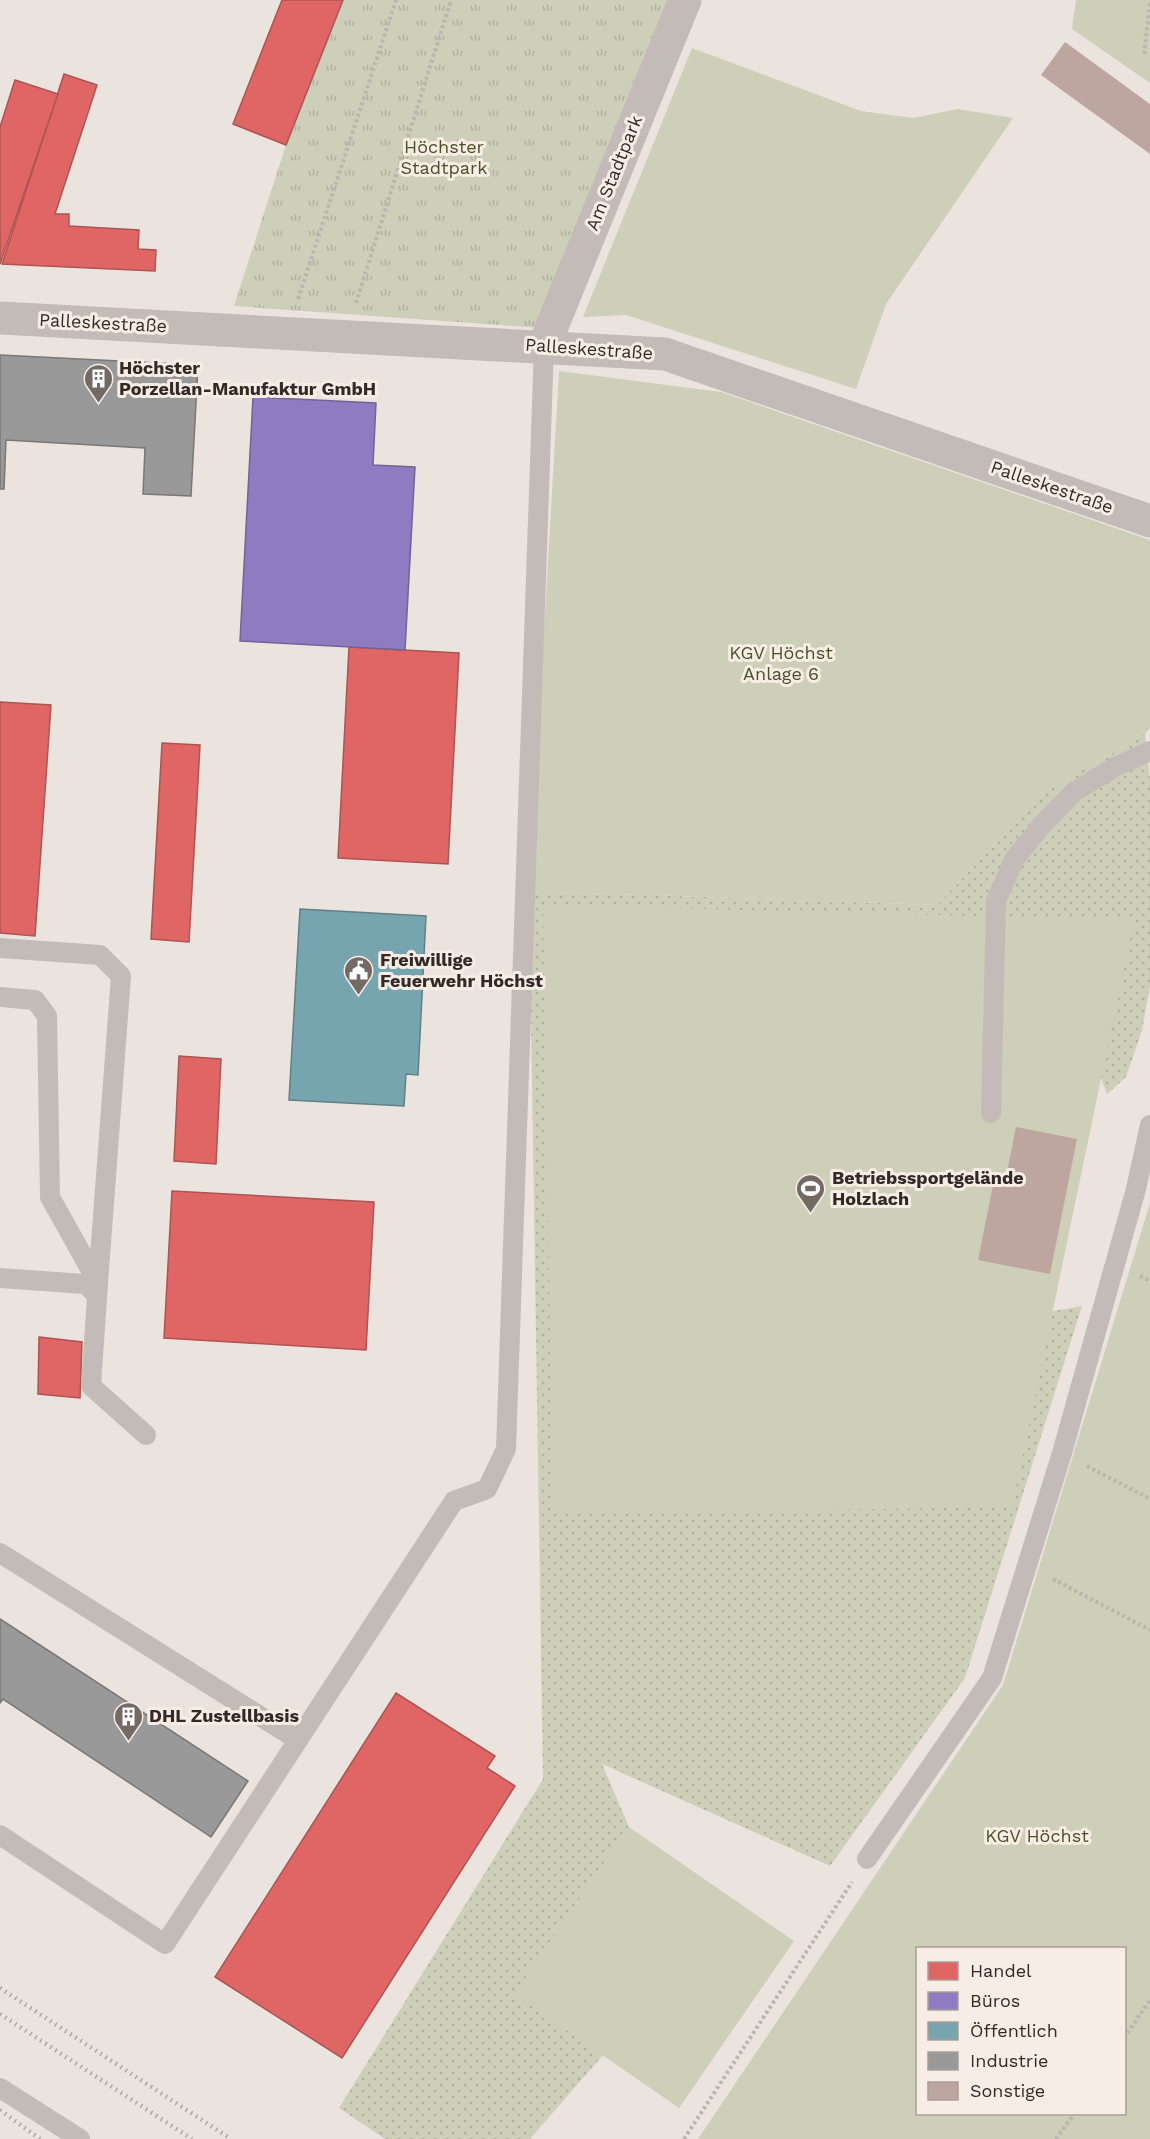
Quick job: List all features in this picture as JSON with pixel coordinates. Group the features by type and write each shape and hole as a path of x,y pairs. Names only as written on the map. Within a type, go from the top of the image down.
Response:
{"street":[{"name":"Am Stadtpark","path":"544,346 685,0"},
{"name":"Palleskestraße","path":"0,318 665,354 1150,521"}],"lane":[{"path":"0,1835 165,1944 453,1501 487,1489 506,1449 544,346"},
{"path":"991,1113 996,901 1014,860 1041,826 1074,792 1115,767 1150,751"},
{"path":"0,948 100,955 121,976 91,1386 146,1435"},
{"path":"0,997 35,1000 47,1016 50,1197 98,1289"},
{"path":"867,1859 993,1678 1062,1453 1134,1199 1150,1125"},
{"path":"0,1278 85,1284 98,1289"},
{"path":"0,1553 298,1740"},
{"path":"0,2088 80,2139"}],"path":[{"path":"287,332 396,0"},
{"path":"346,335 452,0"},
{"path":"1144,54 1150,2"},
{"path":"1062,1453 1150,1499"},
{"path":"1028,1566 1150,1630"},
{"path":"684,2139 867,1859"},
{"path":"1126,2036 1150,2000"},
{"path":"1056,2139 1073,2115"}],"green space":[{"name":"Höchster Stadtpark","path":"343,0 668,0 540,328 234,306 286,145"},
{"path":"1076,0 1150,0 1150,83 1072,29"},
{"path":"692,48 861,111 913,118 958,109 1013,118 886,304 856,389 626,315 583,317"},
{"name":"KGV Höchst Anlage 6","path":"559,371 721,392 1150,540 1150,728 1145,734 1043,793 937,905 529,891"},
{"path":"1145,734 1150,781 1150,986 1142,1030 1126,1077 1107,1094 1071,1001 944,1330 1082,1306 965,1678 830,1866 602,1764 629,1827 515,1994 603,2055 530,2139 385,2139 339,2108 543,1779 529,891 937,905 1043,793"},
{"name":"Betriebssportgelände Holzlach","path":"543,905 1134,920 1012,1507 553,1514"},
{"name":"KGV Höchst","path":"1150,1203 1150,2139 698,2139 1003,1685"},
{"path":"629,1827 794,1941 679,2108 514,1994"}],"building: Handel":[{"path":"282,0 343,0 286,145 233,124"},
{"path":"64,74 97,85 55,214 69,214 69,226 139,230 138,249 156,250 155,271 2,264"},
{"path":"15,80 58,94 0,264 0,127"},
{"path":"349,647 459,653 448,864 338,858"},
{"path":"0,702 51,705 35,936 0,933"},
{"path":"162,743 200,745 189,942 151,939"},
{"path":"179,1056 221,1059 216,1164 174,1161"},
{"path":"172,1191 374,1202 366,1350 164,1338"},
{"path":"39,1337 82,1342 80,1398 38,1394"},
{"path":"396,1693 495,1756 487,1768 515,1786 342,2058 215,1977"}],"building: Büros":[{"path":"253,397 376,403 373,465 415,467 405,650 240,641"}],"building: Öffentlich":[{"name":"Freiwillige Feuerwehr Höchst","path":"300,909 426,916 418,1075 406,1074 404,1106 289,1100"}],"building: Industrie":[{"name":"Höchster Porzellan-Manufaktur GmbH","path":"0,355 198,365 191,496 143,494 145,448 6,440 4,489 0,489"},
{"name":"DHL Zustellbasis","path":"0,1619 248,1781 211,1837 3,1699 0,1703"}],"building: Sonstige":[{"path":"1065,42 1150,104 1150,154 1041,75"},
{"path":"1016,1127 1077,1139 1050,1274 978,1260 995,1175 1006,1177"}],"railway":[{"path":"0,1988 231,2139"},
{"path":"0,2014 192,2139"},
{"path":"0,2110 40,2139"}],"place":[{"name":"Höchster Porzellan-Manufaktur GmbH","path":"98,404"},
{"name":"Freiwillige Feuerwehr Höchst","path":"359,996"},
{"name":"Betriebssportgelände Holzlach","path":"811,1214"},
{"name":"DHL Zustellbasis","path":"128,1742"}]}
